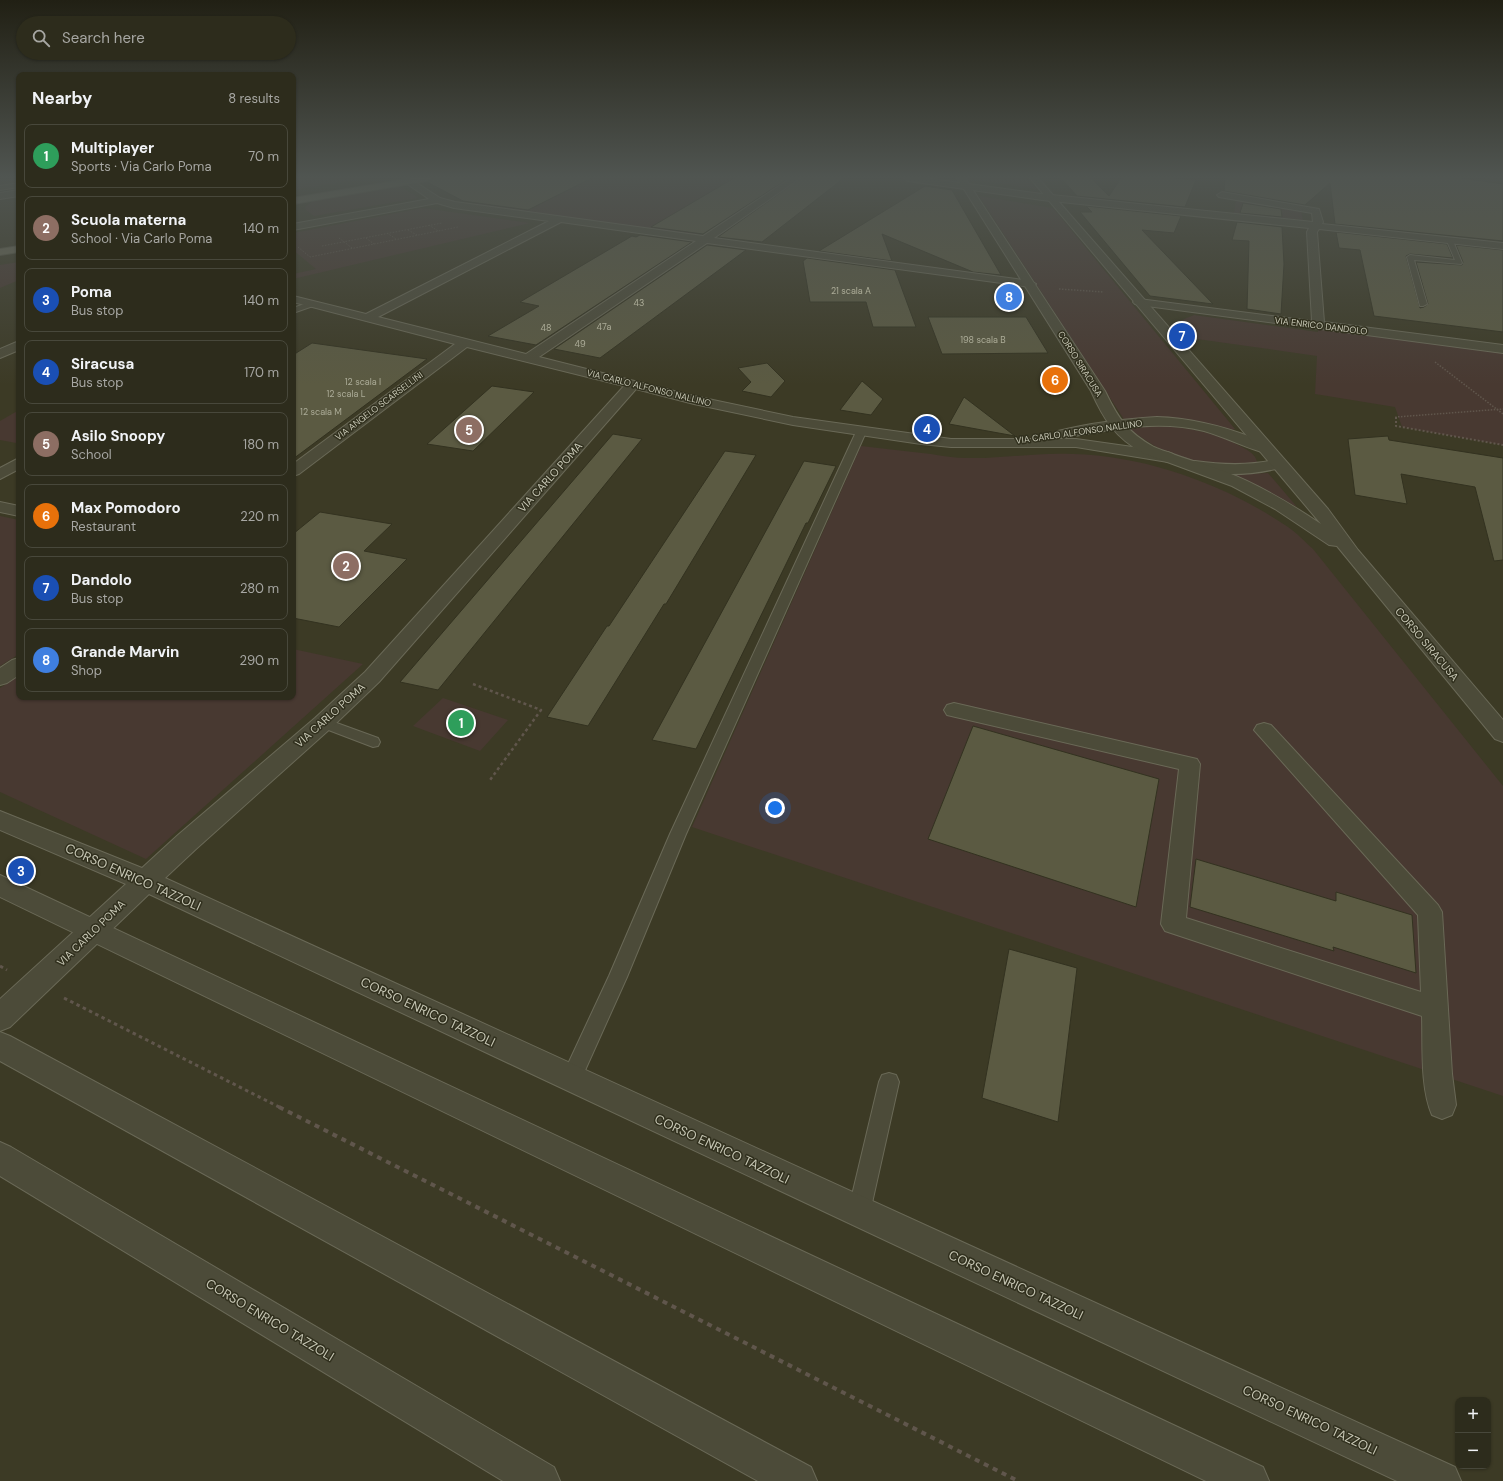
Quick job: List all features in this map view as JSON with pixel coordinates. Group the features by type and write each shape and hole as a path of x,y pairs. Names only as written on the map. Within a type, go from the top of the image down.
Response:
{"main road":[{"path":"0,252 16,249"}],"street":[{"path":"367,318 505,247"},
{"path":"529,358 693,247"},
{"path":"755,247 1032,286"},
{"name":"CORSO SIRACUSA","path":"1006,247 1098,391 1115,426 1131,439 1168,457 1232,480 1262,494 1293,512 1352,554"},
{"name":"CORSO SIRACUSA","path":"1093,247 1322,513 1352,554 1503,734"},
{"path":"1313,247 1318,325"},
{"name":"VIA ENRICO DANDOLO","path":"1136,298 1318,325 1503,349"},
{"name":"VIA CARLO ALFONSO NALLINO","path":"296,300 740,410 861,432 951,443 1076,443 1117,448 1168,457"},
{"name":"VIA ANGELO SCARSELLINI","path":"296,469 465,342"},
{"path":"0,353 16,346"},
{"name":"VIA CARLO POMA","path":"0,1018 187,842 323,723 372,677 633,384"},
{"name":"VIA CARLO ALFONSO NALLINO","path":"1010,442 1150,421 1188,424 1209,428 1265,448"},
{"path":"1195,466 1239,470 1266,468 1279,464"},
{"path":"0,474 16,465"},
{"path":"0,507 16,510"},
{"path":"0,678 16,667"},
{"path":"954,710 1190,764 1173,924 1435,1008"},
{"path":"1264,730 1430,912 1438,1074 1442,1105"},
{"name":"CORSO ENRICO TAZZOLI","path":"0,820 146,881 1441,1481"},
{"path":"0,885 1249,1481"},
{"path":"0,1046 797,1481"},
{"name":"CORSO ENRICO TAZZOLI","path":"0,1158 540,1481"}],"lane":[{"path":"1423,304 1410,257 1459,263 1453,247"},
{"path":"296,310 310,304"},
{"path":"571,1079 618,977 678,834 861,432"},
{"path":"323,723 373,742"},
{"path":"859,1212 889,1082"}],"path":[{"path":"299,247 310,257 359,247"},
{"path":"323,247 330,253"},
{"path":"1032,286 1136,298"},
{"path":"1399,336 1503,414"},
{"path":"1503,409 1396,417 1396,426 1503,445"},
{"path":"473,684 541,710 490,780"},
{"path":"0,966 1018,1481"}],"shaded area":[{"path":"296,247 428,247 296,278 296,273 316,269 296,252"},
{"path":"1012,247 1085,247 1235,429 1230,431 1125,421"},
{"path":"16,262 16,281 0,288 0,265"},
{"path":"1194,315 1318,332 1318,325 1503,349 1503,445 1402,427 1395,407 1315,394 1317,356 1190,338 1175,323"},
{"path":"16,412 16,443 0,440 0,421"},
{"path":"1150,426 1185,428 1208,433 1248,450 1253,454 1257,462 1251,465 1220,465 1182,459 1146,441 1130,429"},
{"path":"861,446 962,458 1073,454 1130,460 1185,476 1213,486 1239,498 1288,527 1313,549 1503,786 1503,1096 692,827"},
{"path":"1268,473 1297,507 1233,475"},
{"path":"0,516 16,519 16,656 0,666"},
{"path":"296,650 363,664 146,859 0,792 0,688 16,678 16,700 296,700"},
{"path":"443,698 508,720 480,751 413,726"}],"building":[{"path":"613,247 684,247 536,345 488,336 539,306 520,302"},
{"path":"704,247 723,247 746,250 600,358 554,349"},
{"path":"825,247 887,247 892,261 819,251"},
{"path":"913,247 985,247 1001,275 973,272"},
{"path":"1109,247 1158,247 1213,304 1150,296"},
{"path":"1249,247 1283,247 1284,264 1281,314 1247,309"},
{"path":"1448,247 1453,258 1410,254 1406,256 1420,308 1428,304 1416,262 1462,265 1463,262 1457,247 1503,250 1503,332 1374,316 1360,250 1339,248"},
{"path":"807,258 895,270 916,327 873,327 866,302 810,302 803,261"},
{"path":"928,317 1026,317 1048,353 942,354"},
{"path":"312,343 427,359 296,457 296,353"},
{"path":"767,363 785,381 771,397 742,391 751,382 738,368"},
{"path":"862,381 883,399 871,415 840,410"},
{"path":"492,386 534,392 473,451 427,444"},
{"path":"964,397 1015,436 949,424"},
{"path":"613,434 642,439 438,690 400,682"},
{"path":"1388,436 1389,440 1503,458 1503,560 1494,561 1475,487 1401,474 1407,504 1355,495 1348,439"},
{"path":"725,451 756,455 666,604 664,604 588,726 547,717 607,626 609,626"},
{"path":"804,461 836,466 808,523 806,523 696,749 652,740"},
{"path":"320,512 392,524 364,551 407,559 339,627 296,619 296,532"},
{"path":"973,726 1159,779 1136,907 928,839"},
{"path":"1196,859 1336,901 1336,892 1412,915 1416,973 1333,947 1334,951 1190,907"},
{"path":"1009,949 1077,968 1058,1122 982,1098"}],"place":[{"name":"Grande Marvin","path":"1009,297"},
{"name":"Dandolo","path":"1182,336"},
{"name":"Max Pomodoro","path":"1055,380"},
{"name":"Siracusa","path":"927,429"},
{"name":"Asilo Snoopy","path":"469,430"},
{"name":"Scuola materna","path":"346,566"},
{"name":"Multiplayer","path":"461,723"},
{"name":"Poma","path":"21,871"}]}
